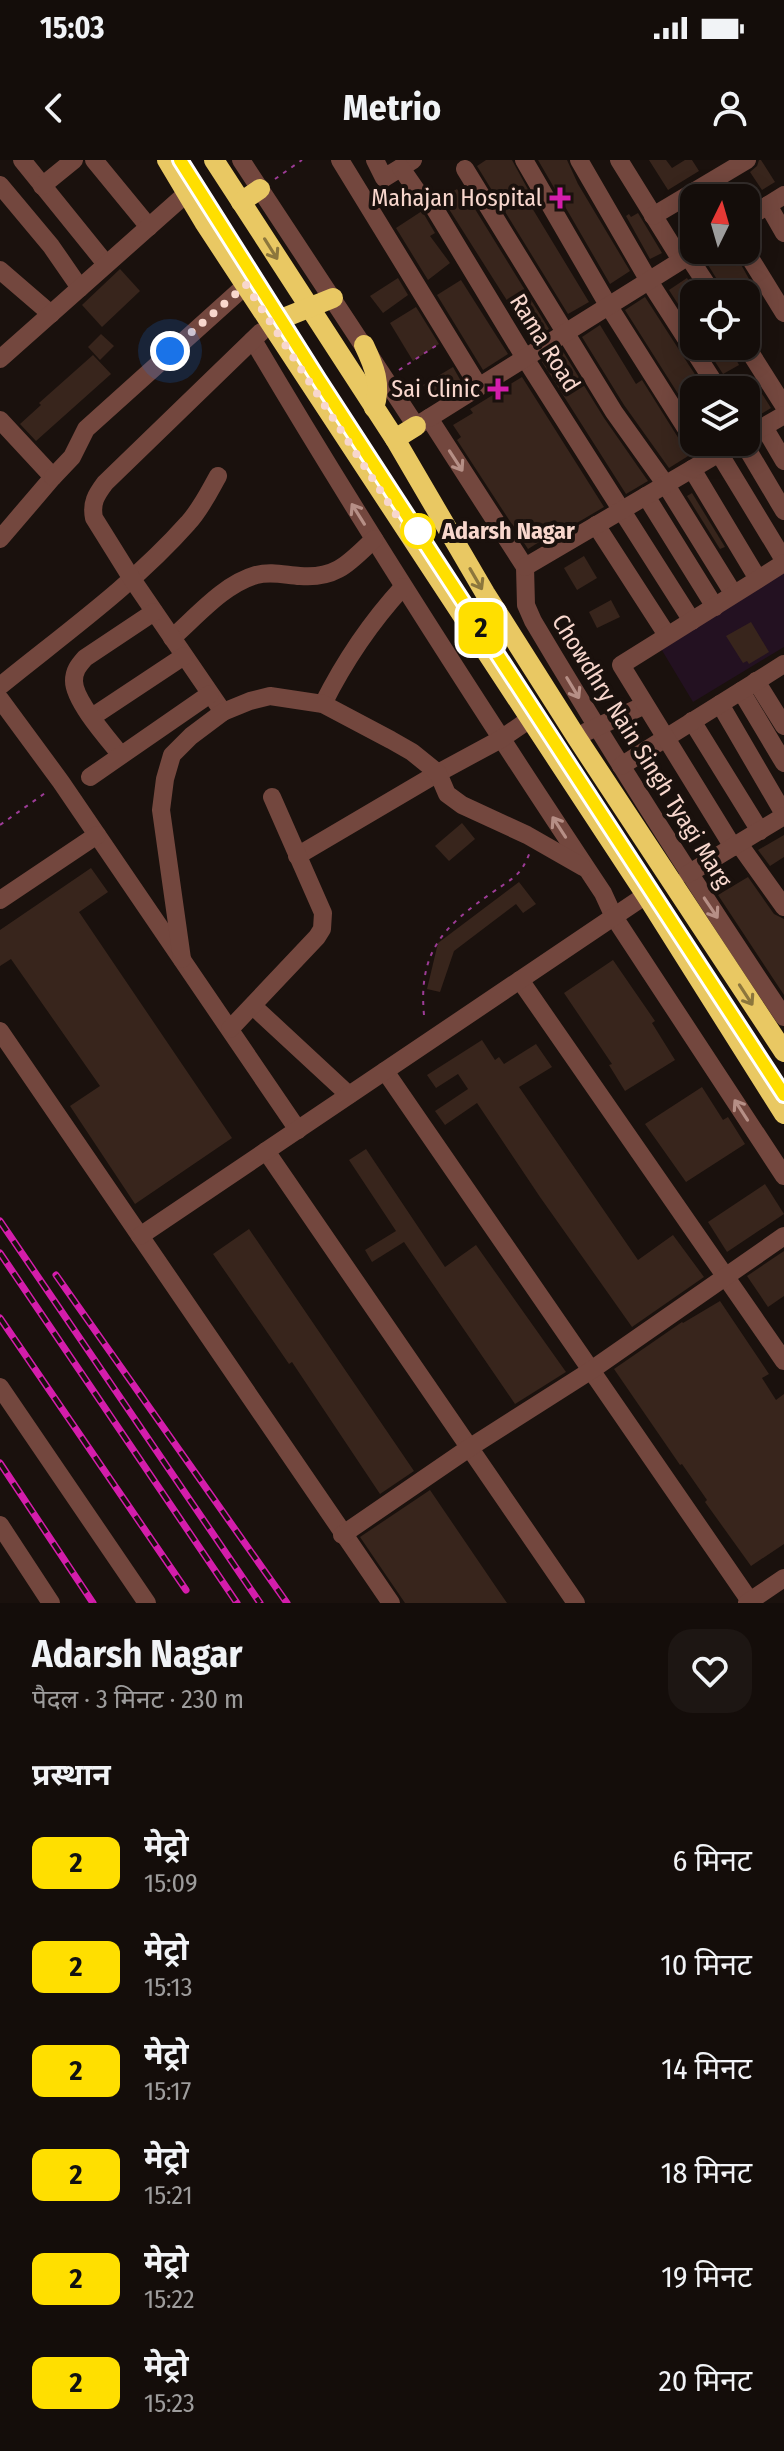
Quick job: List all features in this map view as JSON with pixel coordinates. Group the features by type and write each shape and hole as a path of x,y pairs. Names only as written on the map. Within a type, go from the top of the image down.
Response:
{"main road":[{"path":"167,160 646,895 784,1114"},
{"path":"214,160 395,439 485,593 577,738 784,1052"},
{"path":"241,202 260,189"},
{"path":"271,323 333,298"},
{"path":"364,345 374,366 377,382 374,408"},
{"path":"395,439 422,422"}],"street":[{"path":"22,160 106,264"},
{"path":"42,186 74,160"},
{"path":"94,160 149,227"},
{"path":"241,160 364,345 525,567 714,456"},
{"path":"340,160 479,387"},
{"name":"Rama Road","path":"375,160 397,173 430,201 692,621"},
{"path":"524,160 608,305 680,419"},
{"path":"579,160 649,281 710,376"},
{"path":"619,160 653,216 680,245"},
{"path":"653,216 726,165 747,160"},
{"path":"465,169 614,412 666,485 733,593"},
{"path":"0,185 51,246 80,288"},
{"path":"0,359 187,193"},
{"path":"776,200 784,233"},
{"path":"422,422 680,261"},
{"path":"754,264 784,313"},
{"path":"0,270 51,314"},
{"path":"0,539 72,457 86,429 246,285"},
{"path":"223,712 132,579 94,518 92,507 96,494 271,323"},
{"path":"253,340 403,587 784,1176"},
{"path":"755,360 784,406"},
{"path":"760,429 784,415"},
{"path":"0,420 53,477"},
{"path":"760,444 784,461"},
{"path":"703,456 784,561 621,665 736,845 784,907"},
{"path":"758,456 784,511"},
{"path":"706,461 758,579"},
{"path":"0,686 132,579 189,522 218,476"},
{"path":"646,496 715,607"},
{"path":"596,525 667,635"},
{"path":"172,638 220,595 242,580 276,573 302,577 325,576 343,569 374,539"},
{"name":"Chowdhry Nain Singh Tyagi Marg","path":"525,567 526,605 533,621 688,874 784,1017"},
{"path":"323,704 354,647 403,587"},
{"path":"121,755 92,717 74,683 76,669 85,658 154,612"},
{"path":"92,717 184,656"},
{"path":"621,766 783,667"},
{"path":"749,686 784,726"},
{"path":"749,686 784,763"},
{"path":"90,777 210,694"},
{"path":"182,959 161,810 172,755 223,712 270,696 323,704 412,752 438,773 447,794 462,805 587,869"},
{"path":"0,699 61,782 298,1130"},
{"path":"688,874 784,815 720,704"},
{"path":"577,738 595,726 645,705"},
{"path":"297,856 501,739 530,719"},
{"path":"692,721 760,831"},
{"path":"230,1029 301,956 322,929 323,913 272,797"},
{"path":"0,900 97,835"},
{"path":"140,1236 646,895"},
{"path":"520,980 784,1361"},
{"path":"253,1006 349,1095"},
{"path":"0,1031 391,1603"},
{"path":"385,1071 748,1602 784,1578"},
{"path":"266,1151 576,1603"},
{"path":"342,1535 469,1448 590,1371 784,1236"},
{"path":"0,1387 147,1603"},
{"path":"0,1525 51,1603"}],"path":[{"path":"260,189 302,160"},
{"path":"398,371 447,339"},
{"path":"0,825 61,782"},
{"path":"424,1015 423,980 434,947 441,936 476,904 515,879 535,840"}],"shaded area":[{"path":"784,572 784,647 693,702 660,647"}],"building":[{"path":"486,160 512,160 531,195 526,198 589,302 568,314 477,166"},
{"path":"538,160 567,160 630,271 610,284"},
{"path":"649,160 666,160 672,168 685,160 692,160 699,171 668,190"},
{"path":"761,160 775,182 762,190 750,172"},
{"path":"457,189 475,209 549,329 532,340 442,198"},
{"path":"422,211 435,233 430,236 450,263 428,280 396,228"},
{"path":"638,213 662,253 650,259 626,216"},
{"path":"707,264 741,264 750,280 717,280"},
{"path":"120,269 140,291 102,327 82,305"},
{"path":"398,278 408,295 383,313 370,296"},
{"path":"461,280 508,354 483,370 437,295"},
{"path":"680,283 680,307 669,290"},
{"path":"645,297 680,351 680,360 686,360 696,376 680,376 680,397 625,310"},
{"path":"416,307 439,344 413,361 390,323"},
{"path":"600,325 636,384 642,380 680,441 680,456 688,456 669,468 624,405 582,337"},
{"path":"101,334 114,346 100,360 88,347"},
{"path":"562,350 648,481 626,494 542,362"},
{"path":"93,355 111,374 36,441 20,424"},
{"path":"714,360 736,360 739,365 723,374"},
{"path":"453,367 462,383 434,401 423,385"},
{"path":"522,377 604,507 570,527 568,524 528,549 457,440 461,437 453,425 473,413 470,409"},
{"path":"760,391 771,408 760,415"},
{"path":"692,493 725,547 720,549 687,496"},
{"path":"584,556 597,578 577,590 564,568"},
{"path":"611,600 620,617 597,628 589,612"},
{"path":"751,622 769,652 749,664 747,661 743,663 726,636"},
{"path":"462,823 475,839 449,861 435,846"},
{"path":"784,835 784,857 770,866 758,850"},
{"path":"91,868 108,892 79,912 232,1138 135,1204 70,1106 100,1086 11,959 0,966 0,930"},
{"path":"748,877 774,914 784,919 784,995 718,895"},
{"path":"519,882 536,904 523,913 516,904 454,951 440,992 427,989 438,943"},
{"path":"613,960 655,1021 652,1023 675,1060 625,1091 609,1065 612,1064 564,993"},
{"path":"482,1040 495,1060 499,1057 504,1064 536,1044 552,1067 519,1087 638,1260 673,1235 704,1277 632,1327 477,1103 445,1125 435,1111 468,1089 458,1074 436,1088 427,1075"},
{"path":"702,1087 723,1120 728,1117 745,1144 686,1182 645,1124"},
{"path":"366,1149 445,1267 476,1245 566,1372 515,1404 404,1242 372,1262 365,1250 396,1231 349,1160"},
{"path":"765,1184 784,1214 727,1252 708,1222"},
{"path":"249,1229 414,1471 380,1494 292,1362 289,1364 213,1254"},
{"path":"784,1251 784,1296 768,1307 747,1276"},
{"path":"720,1301 769,1374 762,1378 776,1400 784,1394 784,1544 751,1566 614,1369 682,1322"},
{"path":"430,1490 507,1603 405,1603 360,1537"}],"railway":[{"path":"180,160 319,380 784,1094"},
{"path":"0,1221 260,1603"},
{"path":"0,1253 237,1603"},
{"path":"56,1275 287,1603"},
{"path":"0,1318 186,1590"},
{"path":"0,1463 93,1603"}],"metro line":[{"name":"2","path":"180,160 319,380 784,1095"}],"place":[{"name":"Mahajan Hospital","path":"560,198"},
{"name":"Sai Clinic","path":"498,389"},
{"name":"Adarsh Nagar","path":"418,531"}],"route":[{"path":"170,351 246,285 412,539 418,531"}]}
